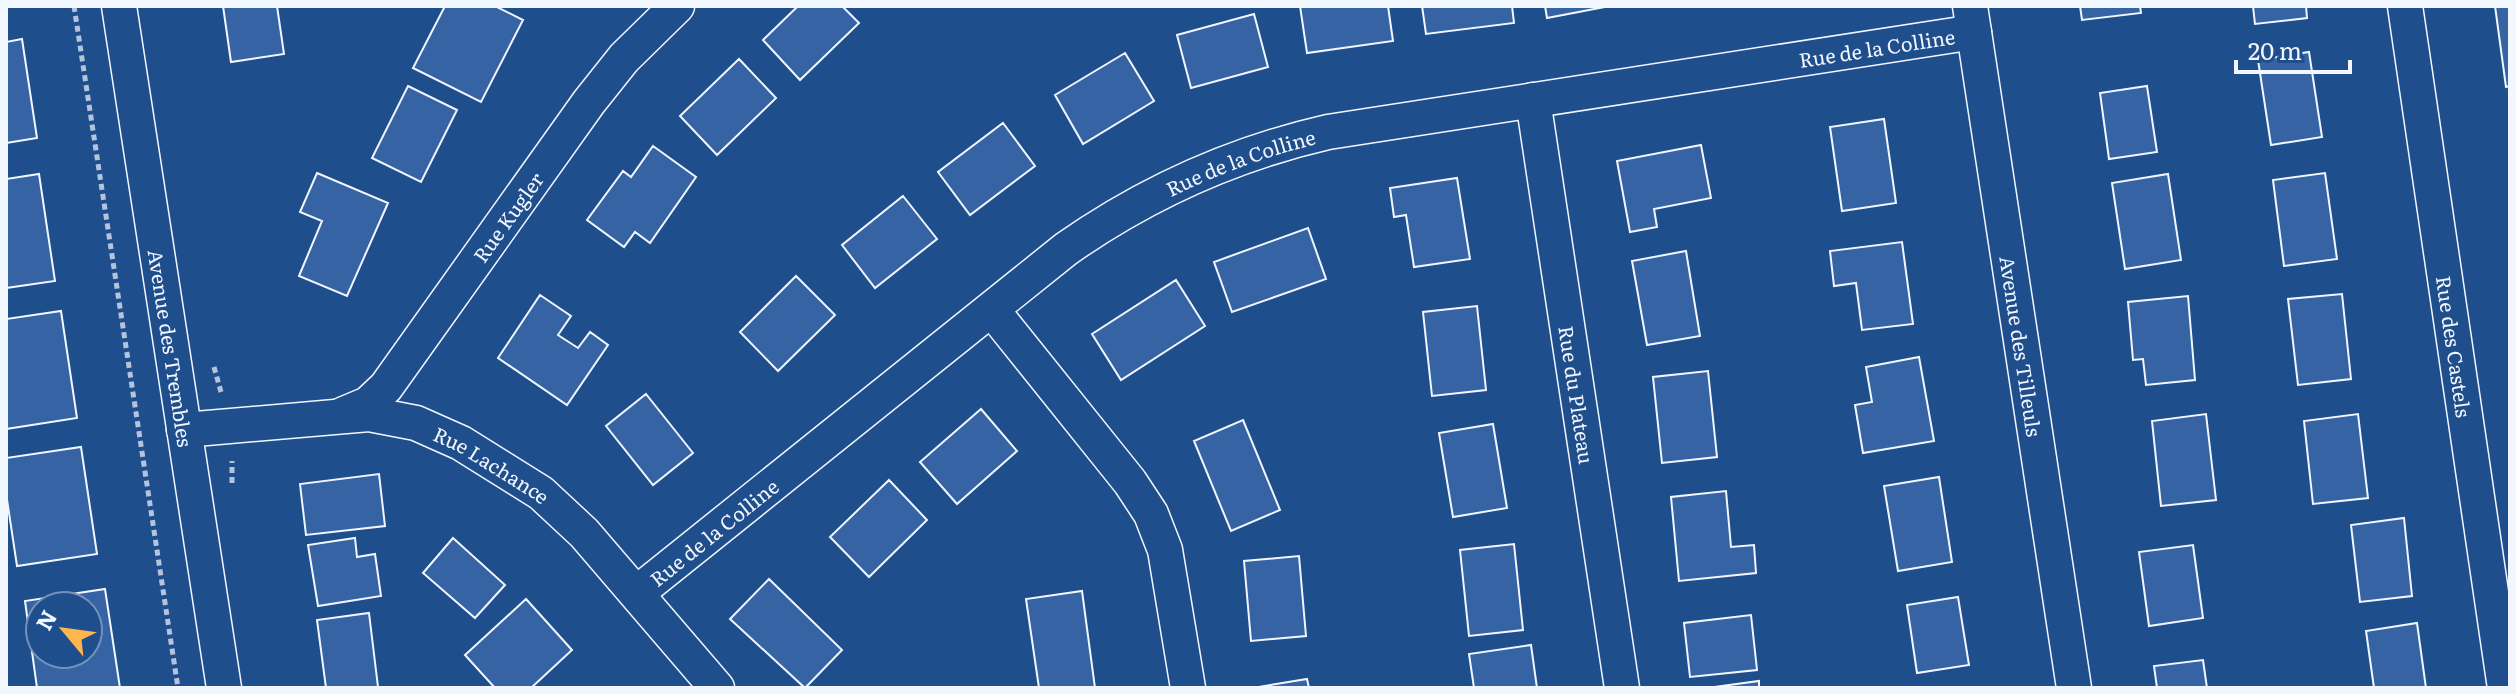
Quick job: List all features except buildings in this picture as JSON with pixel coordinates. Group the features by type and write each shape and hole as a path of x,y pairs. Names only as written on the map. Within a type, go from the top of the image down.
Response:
{"street":[{"name":"Avenue des Trembles","path":"119,6 224,688"},
{"name":"Rue des Castels","path":"2405,6 2505,688"},
{"name":"Rue Kugler","path":"334,416 368,404 386,387 589,102 661,10"},
{"name":"Rue de la Colline","path":"637,593 1096,228 1158,192 1224,163 1328,132 1533,100 1972,19"},
{"name":"Avenue des Tilleuls","path":"1972,19 2074,688"},
{"name":"Rue du Plateau","path":"1533,100 1622,688"},
{"path":"992,310 1130,482 1151,514 1165,550 1188,688"},
{"name":"Rue Lachance","path":"184,430 369,414 401,418 484,456 541,493 584,533 717,688"}],"path":[{"path":"74,6 178,688"}]}
